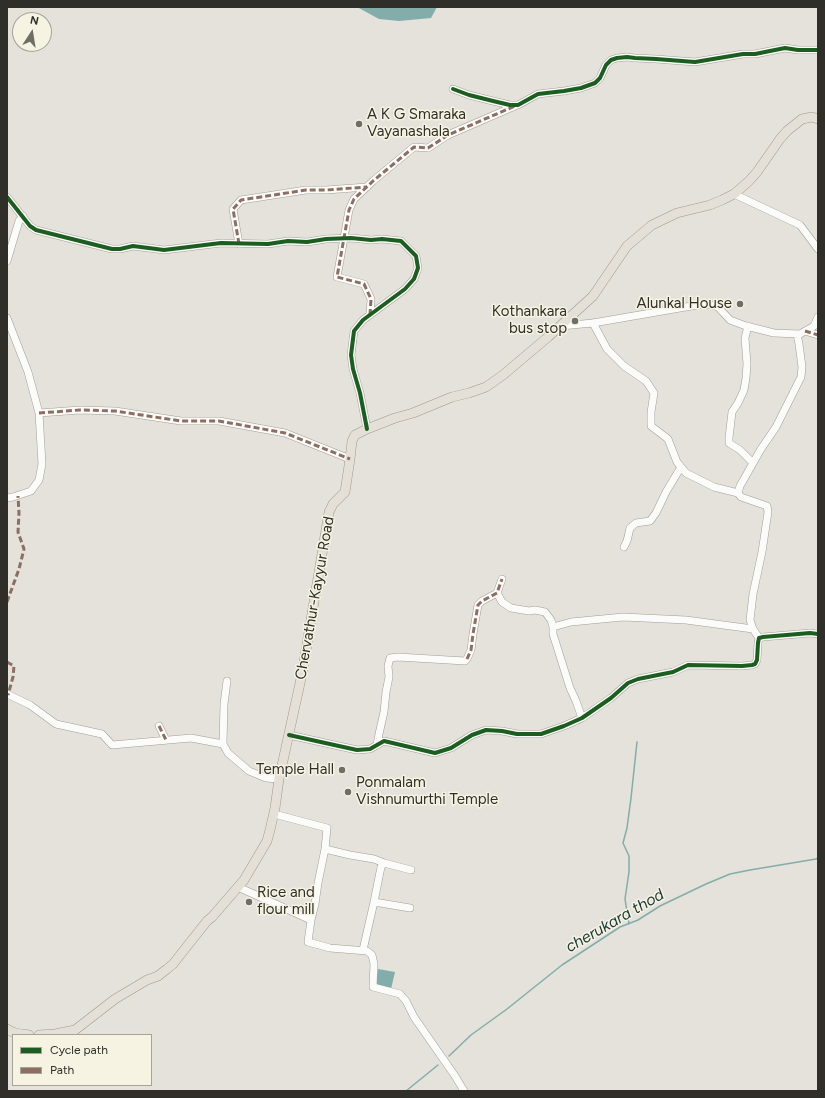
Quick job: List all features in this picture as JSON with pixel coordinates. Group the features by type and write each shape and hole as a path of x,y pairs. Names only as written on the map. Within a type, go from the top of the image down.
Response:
{"main road":[{"name":"Chervathur-Kayyur Road","path":"55,1034 75,1030 115,999 158,976 173,964 207,921 238,887 267,841 274,814 279,779 302,674 329,512 333,504 345,492 352,441 355,435 367,428 413,413 452,397 469,393 486,386 503,375 561,326 593,296 627,246 652,225 673,214 710,204 734,194 753,176 788,131 802,119 812,117 818,118"},
{"path":"7,1029 18,1034"}],"street":[{"path":"370,315 371,299 364,284 337,277 349,210 354,199 414,147 428,148 448,135 518,105 538,94 564,92 595,83 600,78 606,65 611,60 617,58 627,57 695,62 743,54 755,54 785,48 798,50 818,50"},
{"path":"453,89 492,101 510,105 518,105"},
{"path":"239,244 233,209 241,200 306,190 367,187"},
{"path":"734,194 800,225 818,249"},
{"path":"7,197 30,226 36,230 112,249 133,246 164,250 213,244 268,244 288,241 307,242 344,238 401,241 416,256 418,268 414,279 405,289 364,320 354,331 351,355 367,428"},
{"path":"7,261 19,221 22,216"},
{"path":"561,326 593,323 703,304 711,304 718,307 730,320 774,333 800,334 814,326 818,316"},
{"path":"7,318 28,372 39,412 42,464 39,480 31,491 7,498"},
{"path":"289,735 358,750 370,749 384,742 435,753 451,748 472,735 486,730 517,734 541,734 564,726 582,718 611,698 628,683 638,679 673,672 688,665 742,666 755,664 757,660 759,638 753,629 750,620 753,594 762,552 768,512 767,506 741,496 738,493 714,487 686,473 677,462 668,439 651,426 651,412 654,393 646,381 624,366 607,349 593,323"},
{"path":"748,326 745,338 747,364 746,378 744,390 732,412 729,443 740,450 753,463"},
{"path":"805,331 818,335"},
{"path":"738,493 740,486 761,449 776,427 801,377 802,367 800,344 796,334"},
{"path":"39,412 80,410 115,411 181,421 219,421 285,433 350,459"},
{"path":"624,547 630,528 636,523 650,521 656,513 666,492 681,467"},
{"path":"377,745 378,734 384,712 390,658 398,657 465,661 471,650 478,605 482,601 497,593 502,579"},
{"path":"497,593 502,602 511,608 545,612 551,620 553,634 570,688 582,718"},
{"path":"553,627 571,622 623,617 686,620 753,629"},
{"path":"759,638 810,633 818,634"},
{"path":"227,681 224,704 223,744 228,753 249,771 266,778 279,779"},
{"path":"7,694 30,705 56,724 102,734 112,744 192,738 223,744"},
{"path":"159,726 166,740"},
{"path":"274,814 327,828 325,849 308,942 330,948 363,950 372,955 374,964 373,987 400,994 464,1091"},
{"path":"325,849 374,859 411,870"},
{"path":"363,950 381,867 384,863"},
{"path":"238,887 311,920"},
{"path":"374,902 410,908"}],"water":[{"path":"357,7 437,7 431,18 399,21 379,19"},
{"path":"378,969 395,972 391,989 375,986"}],"waterway":[{"path":"629,924 625,899 629,872 629,856 623,843 627,828 637,742"},
{"name":"cherukara thod","path":"449,1056 471,1035 507,1009 562,965 620,927 638,920 660,906 730,874 818,858"},
{"path":"406,1091 438,1065"}],"marked path":[{"path":"370,315 371,299 364,284 337,277 349,210 354,199 414,147 428,148 448,135 515,106"},
{"path":"239,244 233,209 241,200 306,190 367,187"},
{"path":"805,331 818,335"},
{"path":"39,413 80,410 115,411 181,421 219,421 285,433 350,459"},
{"path":"7,602 19,569 24,549 18,532 18,496"},
{"path":"467,659 471,650 478,605 482,601 497,593 502,579"},
{"path":"7,662 14,666 13,677 8,695"},
{"path":"159,726 166,740"}],"cycle path":[{"path":"453,89 493,101 510,105 518,105 538,94 581,88 595,83 600,78 606,65 611,60 617,58 627,57 695,62 743,54 755,54 785,48 798,50 818,50"},
{"path":"7,197 30,226 36,230 112,249 133,246 164,250 221,243 268,244 288,241 307,242 326,239 351,238 401,241 416,256 418,268 414,279 405,289 363,320 354,331 351,355 367,429"},
{"path":"289,735 357,750 370,749 384,741 435,753 451,748 472,735 486,730 517,734 541,734 582,718 611,698 628,683 638,679 673,672 688,665 752,665 755,664 757,660 759,638 810,633 818,634"}],"place":[{"name":"A K G Smaraka Vayanashala","path":"359,124"},
{"name":"Alunkal House","path":"740,304"},
{"name":"Kothankara bus stop","path":"575,321"},
{"name":"Temple Hall","path":"342,770"},
{"name":"Ponmalam Vishnumurthi Temple","path":"348,792"},
{"name":"Rice and flour mill","path":"249,902"}]}
